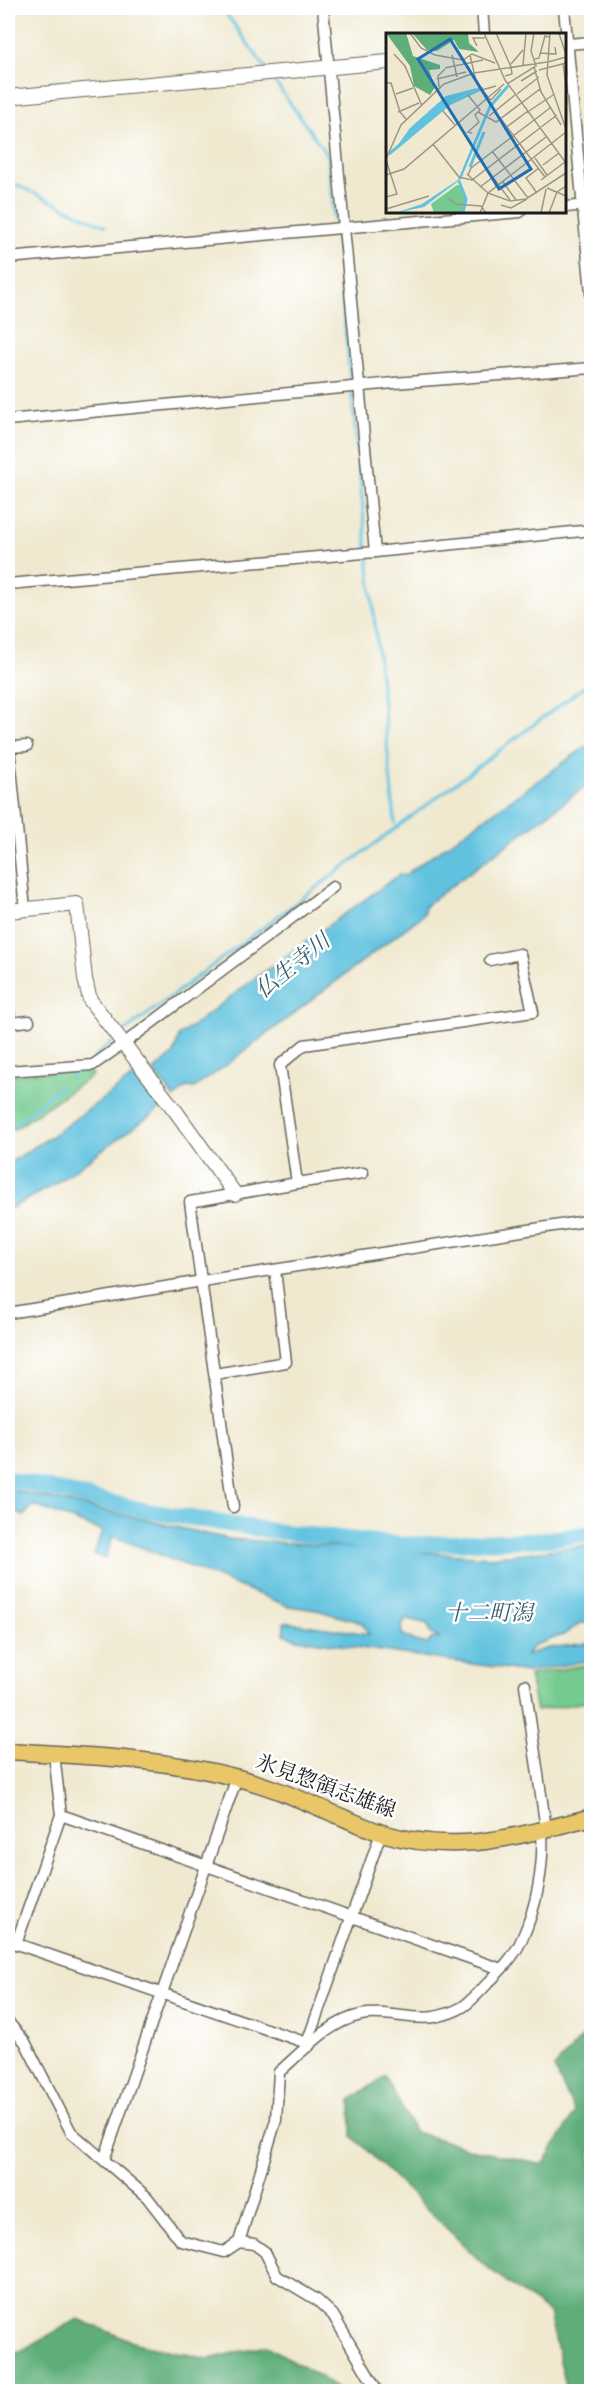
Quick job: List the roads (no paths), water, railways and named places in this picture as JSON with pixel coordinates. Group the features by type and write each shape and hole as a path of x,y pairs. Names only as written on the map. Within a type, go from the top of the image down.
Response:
{"main road":[{"name":"氷見惣領志雄線","path":"8,1751 169,1762 271,1787 381,1833 429,1844 461,1845 492,1841 591,1817"}],"street":[{"path":"323,8 375,552"},
{"path":"482,8 484,33"},
{"path":"564,8 565,33"},
{"path":"591,42 566,44 586,205 591,303"},
{"path":"8,97 386,62"},
{"path":"566,207 586,205"},
{"path":"8,258 509,213"},
{"path":"8,420 359,386 591,368"},
{"path":"8,584 375,552 591,530"},
{"path":"25,909 8,747 27,746"},
{"path":"130,1039 333,887"},
{"path":"8,911 77,904 85,980 90,1000 136,1058 235,1194"},
{"path":"297,1182 280,1065 304,1045 533,1012 520,954 490,960"},
{"path":"8,1002 10,1023 29,1021"},
{"path":"8,1071 93,1065 120,1046"},
{"path":"233,1508 190,1202 297,1182 363,1173"},
{"path":"8,1313 591,1220"},
{"path":"214,1374 286,1362 275,1270"},
{"path":"8,2022 25,2042 71,2132 147,2197 181,2241 224,2252 239,2242 276,2120 279,2072 308,2044 334,2026 360,2015 433,2017 465,2008 501,1969 521,1943 534,1905 543,1856 544,1829 525,1685"},
{"path":"54,1754 61,1815 12,1943 308,2044"},
{"path":"104,2160 237,1778"},
{"path":"61,1815 501,1969"},
{"path":"308,2044 381,1833"},
{"path":"239,2242 254,2244 265,2252 277,2276 317,2300 333,2315 378,2391"}],"water":[{"name":"仏生寺川","path":"591,743 591,782 426,905 423,915 221,1069 194,1088 187,1087 174,1098 153,1071 174,1054 179,1036 399,875 405,875"},
{"path":"140,1072 165,1105 53,1185 8,1210 8,1164 50,1137"},
{"name":"十二町潟","path":"8,1489 229,1539 490,1557 591,1545 591,1623 581,1623 563,1635 534,1645 526,1655 548,1648 589,1643 591,1636 591,1660 528,1672 298,1639 284,1634 284,1622 369,1634 362,1623 317,1610 288,1606 113,1536 105,1559 94,1554 102,1531 33,1505 24,1516 8,1508","holes":["407,1619 428,1624 431,1634 440,1638 431,1639 428,1644 415,1641 402,1634 401,1627"]}],"waterway":[{"path":"222,8 267,70"},
{"path":"272,78 328,156 367,549"},
{"path":"8,181 105,226"},
{"path":"368,556 395,823"},
{"path":"125,1031 592,681"},
{"path":"94,1058 112,1042"},
{"path":"71,1077 76,1073"},
{"path":"8,1124 17,1123 60,1086"},
{"name":"十二町潟","path":"8,1479 147,1511 273,1531 402,1545 551,1539 592,1533"}]}
